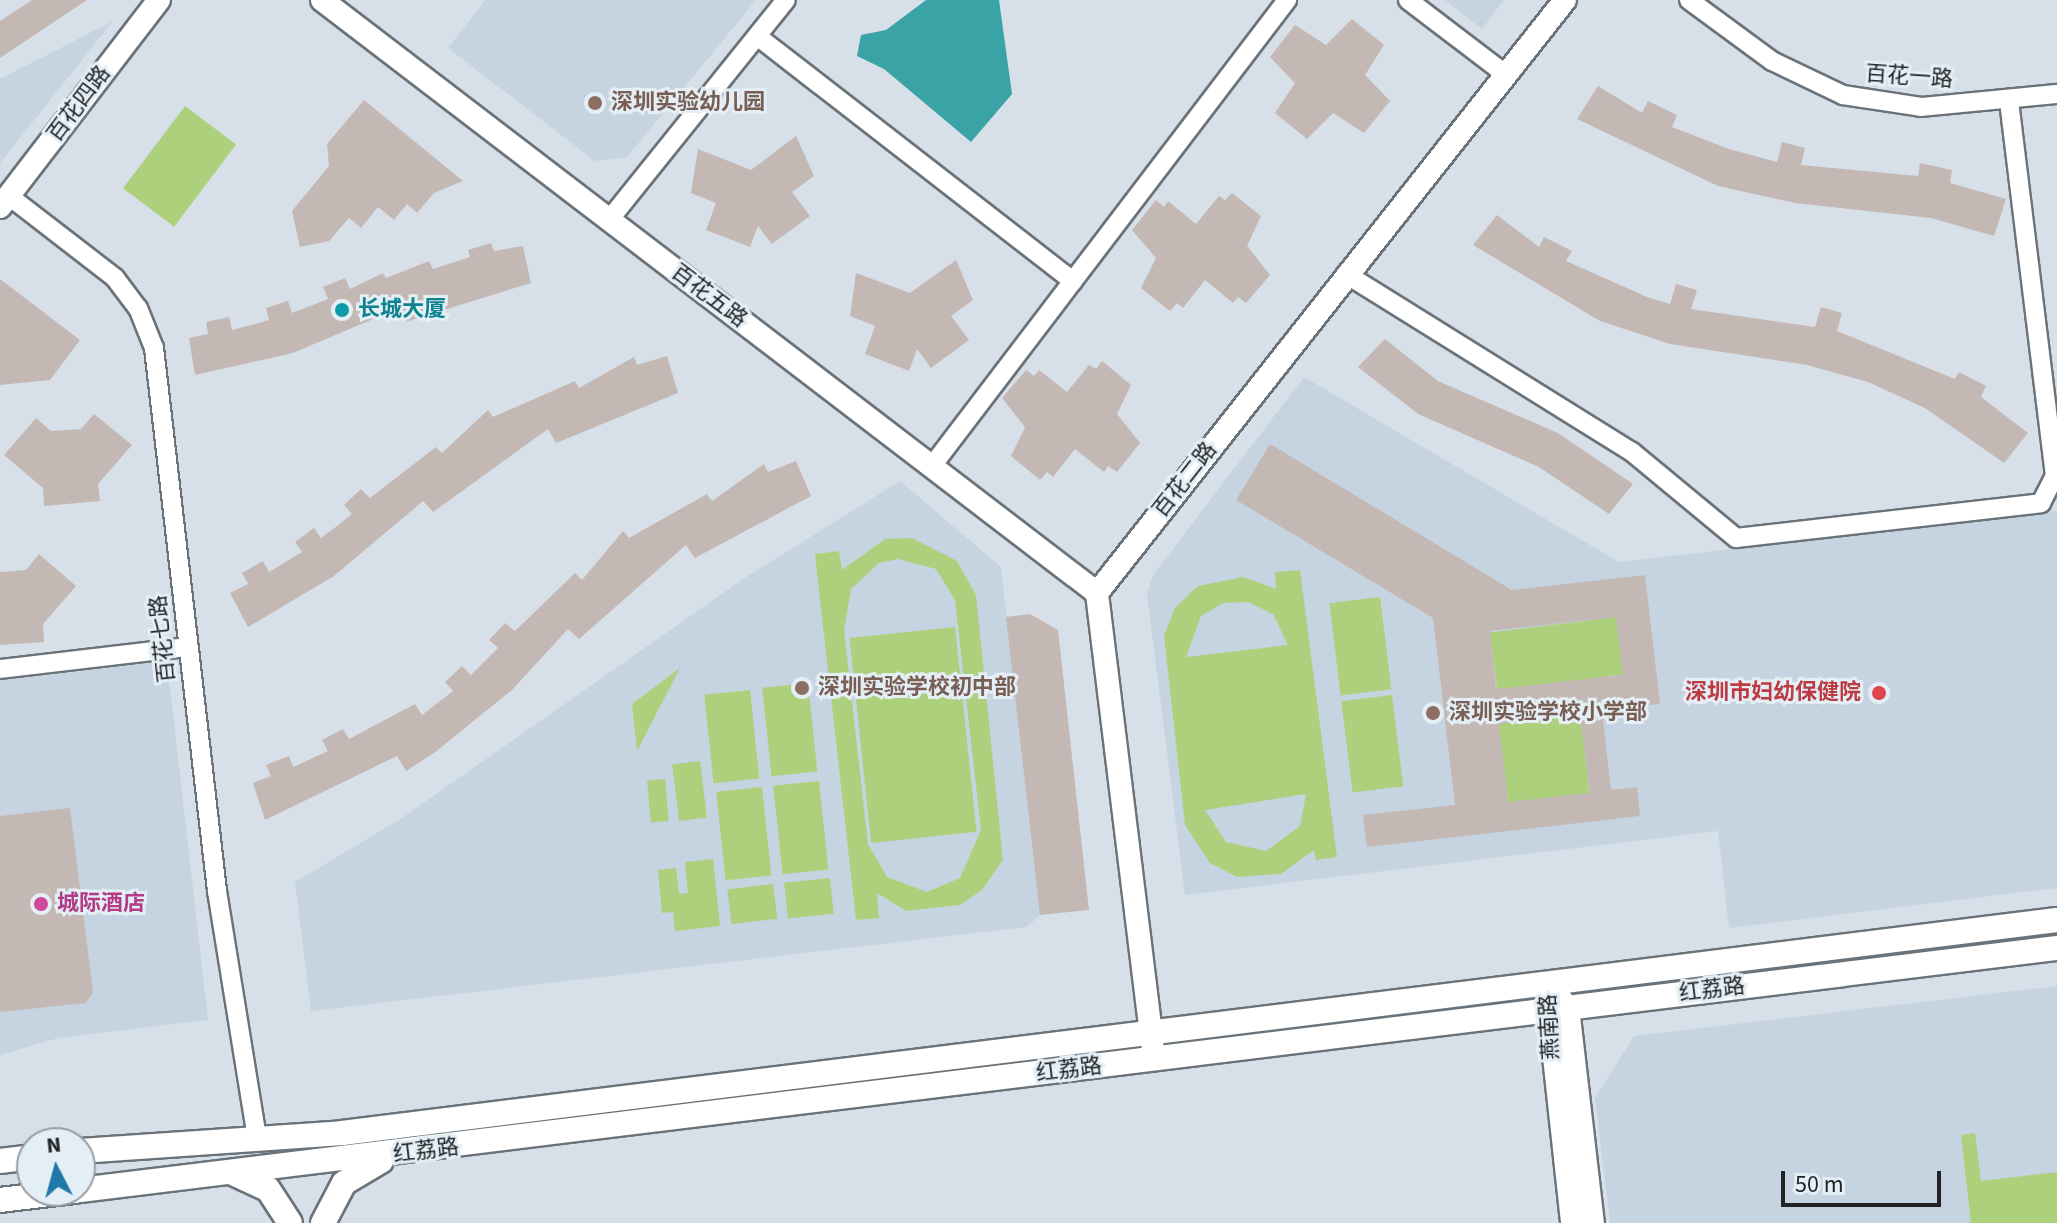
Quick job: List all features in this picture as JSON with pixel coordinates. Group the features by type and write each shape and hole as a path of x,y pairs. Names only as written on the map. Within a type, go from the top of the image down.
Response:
{"main road":[{"name":"红荔路","path":"96,1150 257,1138 1151,1033 2057,920"},
{"name":"红荔路","path":"96,1189 403,1154 2057,948"},
{"path":"323,1223 344,1183 403,1154"},
{"path":"226,1173 268,1189 290,1223"}],"street":[{"name":"百花四路","path":"4,201 159,0"},
{"name":"百花五路","path":"322,0 1097,593"},
{"path":"609,220 786,0"},
{"path":"932,466 1287,0"},
{"path":"1408,0 1505,74"},
{"name":"百花二路","path":"1097,593 1565,0"},
{"name":"百花一路","path":"1689,0 1772,61 1843,95 1921,107 2057,94"},
{"path":"757,36 1073,281"},
{"path":"1346,274 1632,452 1736,538 2041,503 2055,476 2009,99"},
{"name":"百花七路","path":"4,201 115,278 147,327 257,1138"},
{"path":"1097,593 1154,1059"},
{"path":"0,669 188,647"},
{"name":"燕南路","path":"1548,983 1556,1010 1593,1223"},
{"name":"燕南路","path":"1556,1010 1572,1223"}],"shaded area":[{"name":"深圳实验幼儿园","path":"485,0 756,0 627,157 595,161 448,48"},
{"path":"1445,0 1504,0 1482,29"},
{"path":"113,21 0,163 0,79"},
{"name":"深圳实验学校小学部","path":"1304,377 1619,562 2057,511 2057,888 1729,928 1718,831 1185,895 1147,594 1153,575"},
{"name":"深圳实验学校初中部","path":"900,481 1001,567 1040,915 1027,927 311,1011 295,882 399,820 743,579"},
{"path":"167,661 208,1020 58,1038 0,1055 0,681"},
{"path":"2057,986 2057,1223 1610,1223 1595,1098 1634,1036"}],"green space":[{"path":"185,106 236,145 174,227 123,188"},
{"path":"912,538 957,561 976,595 1003,860 982,890 960,905 906,911 877,893 879,918 856,920 815,554 839,551 842,570 885,539","holes":["898,559 936,569 955,600 981,830 960,878 927,892 887,877 868,844 844,630 851,589 879,563"]},
{"path":"1300,570 1337,857 1316,860 1314,850 1281,874 1237,877 1210,863 1185,825 1164,636 1175,608 1198,586 1243,577 1276,589 1275,572","holes":["1248,602 1273,614 1288,645 1186,657 1201,616 1223,603","1306,794 1300,826 1266,851 1226,842 1205,810"]},
{"path":"1380,597 1391,689 1341,696 1329,603"},
{"path":"1616,617 1623,675 1497,690 1490,632"},
{"path":"955,627 977,832 871,843 850,638"},
{"path":"680,668 637,751 632,704"},
{"path":"808,683 817,772 772,776 762,688"},
{"path":"750,690 759,779 714,783 704,695"},
{"path":"1392,695 1403,786 1353,793 1341,701"},
{"path":"1580,714 1590,793 1508,803 1499,724"},
{"path":"700,761 707,818 679,821 672,764"},
{"path":"665,779 669,821 651,822 647,781"},
{"path":"819,781 828,870 783,874 773,786"},
{"path":"762,787 771,876 726,880 716,792"},
{"path":"713,859 720,926 675,931 673,912 662,913 658,870 676,868 679,894 688,893 685,862"},
{"path":"830,878 834,914 788,919 784,883"},
{"path":"773,884 777,919 732,924 727,890"},
{"path":"1975,1133 1981,1181 2057,1172 2057,1223 1971,1223 1961,1135"}],"water":[{"path":"926,0 999,0 1012,94 971,142 884,69 857,56 861,35 886,30"}],"building":[{"path":"32,0 87,0 0,58 0,21"},
{"path":"1352,19 1384,45 1365,75 1390,101 1364,133 1333,113 1307,139 1275,113 1295,83 1270,57 1295,25 1326,45"},
{"path":"1598,86 1642,113 1648,101 1677,115 1672,127 1729,149 1777,162 1782,142 1805,148 1801,165 1918,176 1920,163 1952,170 1950,183 2006,199 1994,236 1931,218 1795,203 1718,186 1577,119"},
{"path":"364,100 463,181 434,193 417,213 407,204 394,220 378,207 361,228 349,218 329,241 300,247 292,211 329,166 327,144"},
{"path":"796,136 814,176 792,192 810,216 772,244 758,226 750,247 706,230 716,203 691,193 698,149 751,170"},
{"path":"1232,193 1261,216 1247,246 1270,275 1246,303 1238,297 1233,303 1205,280 1183,308 1177,303 1170,311 1141,288 1156,258 1132,230 1156,200 1164,207 1168,201 1196,224 1219,196 1225,200"},
{"path":"1497,215 1539,247 1544,237 1572,251 1566,261 1670,304 1676,284 1697,290 1691,309 1815,327 1821,307 1842,313 1837,331 1955,379 1959,372 1986,386 1981,397 2028,433 2004,463 1925,408 1868,382 1807,365 1670,344 1600,321 1473,245"},
{"name":"长城大厦","path":"491,243 494,251 523,246 531,283 405,322 399,308 293,353 195,375 189,338 208,334 206,322 229,317 232,330 251,325 269,320 266,308 288,301 292,313 328,299 323,287 345,278 350,289 383,273 386,278 429,261 433,269 470,257 468,250"},
{"path":"956,260 973,300 951,316 969,340 931,368 917,349 909,371 865,354 875,326 850,316 856,273 910,293"},
{"path":"0,279 80,340 50,380 0,385"},
{"path":"1385,339 1438,381 1558,433 1633,484 1609,514 1539,467 1418,414 1358,367"},
{"path":"667,356 678,393 556,443 548,429 433,512 423,501 334,576 248,627 230,593 248,584 242,573 263,561 269,572 302,552 295,542 314,528 321,538 352,514 344,505 361,489 370,498 436,447 442,453 488,410 493,417 575,381 579,388 634,357 637,365"},
{"path":"1102,361 1131,385 1117,414 1140,443 1117,472 1108,466 1104,472 1075,449 1053,477 1047,472 1040,480 1011,456 1025,427 1002,398 1026,370 1034,376 1039,370 1067,392 1089,365 1096,369"},
{"path":"94,414 132,445 98,484 100,501 44,506 43,488 4,455 36,418 51,431 81,429"},
{"path":"1270,444 1512,590 1645,575 1660,704 1602,710 1611,790 1637,787 1640,816 1367,847 1363,815 1455,805 1433,618 1236,500","holes":["1616,617 1623,675 1496,689 1490,631","1580,714 1590,793 1508,802 1499,724"]},
{"path":"796,461 811,496 695,558 686,545 579,639 568,629 512,690 434,753 406,771 397,756 265,820 253,783 271,776 266,765 289,756 293,767 328,751 322,740 343,729 349,739 415,704 422,715 453,691 445,682 462,666 471,675 498,648 489,640 505,623 515,631 575,573 582,580 623,531 629,538 707,494 712,501 764,464 768,472"},
{"path":"39,554 76,586 43,624 44,642 0,645 0,572 26,570"},
{"path":"1030,614 1058,630 1089,910 1040,915 1006,617"},
{"name":"城际酒店","path":"70,808 93,992 86,1003 0,1012 0,816"}],"place":[{"name":"深圳实验幼儿园","path":"595,103"},
{"name":"长城大厦","path":"342,310"},
{"name":"深圳实验学校初中部","path":"802,688"},
{"name":"深圳市妇幼保健院","path":"1879,693"},
{"name":"深圳实验学校小学部","path":"1433,713"},
{"name":"城际酒店","path":"41,904"}]}
